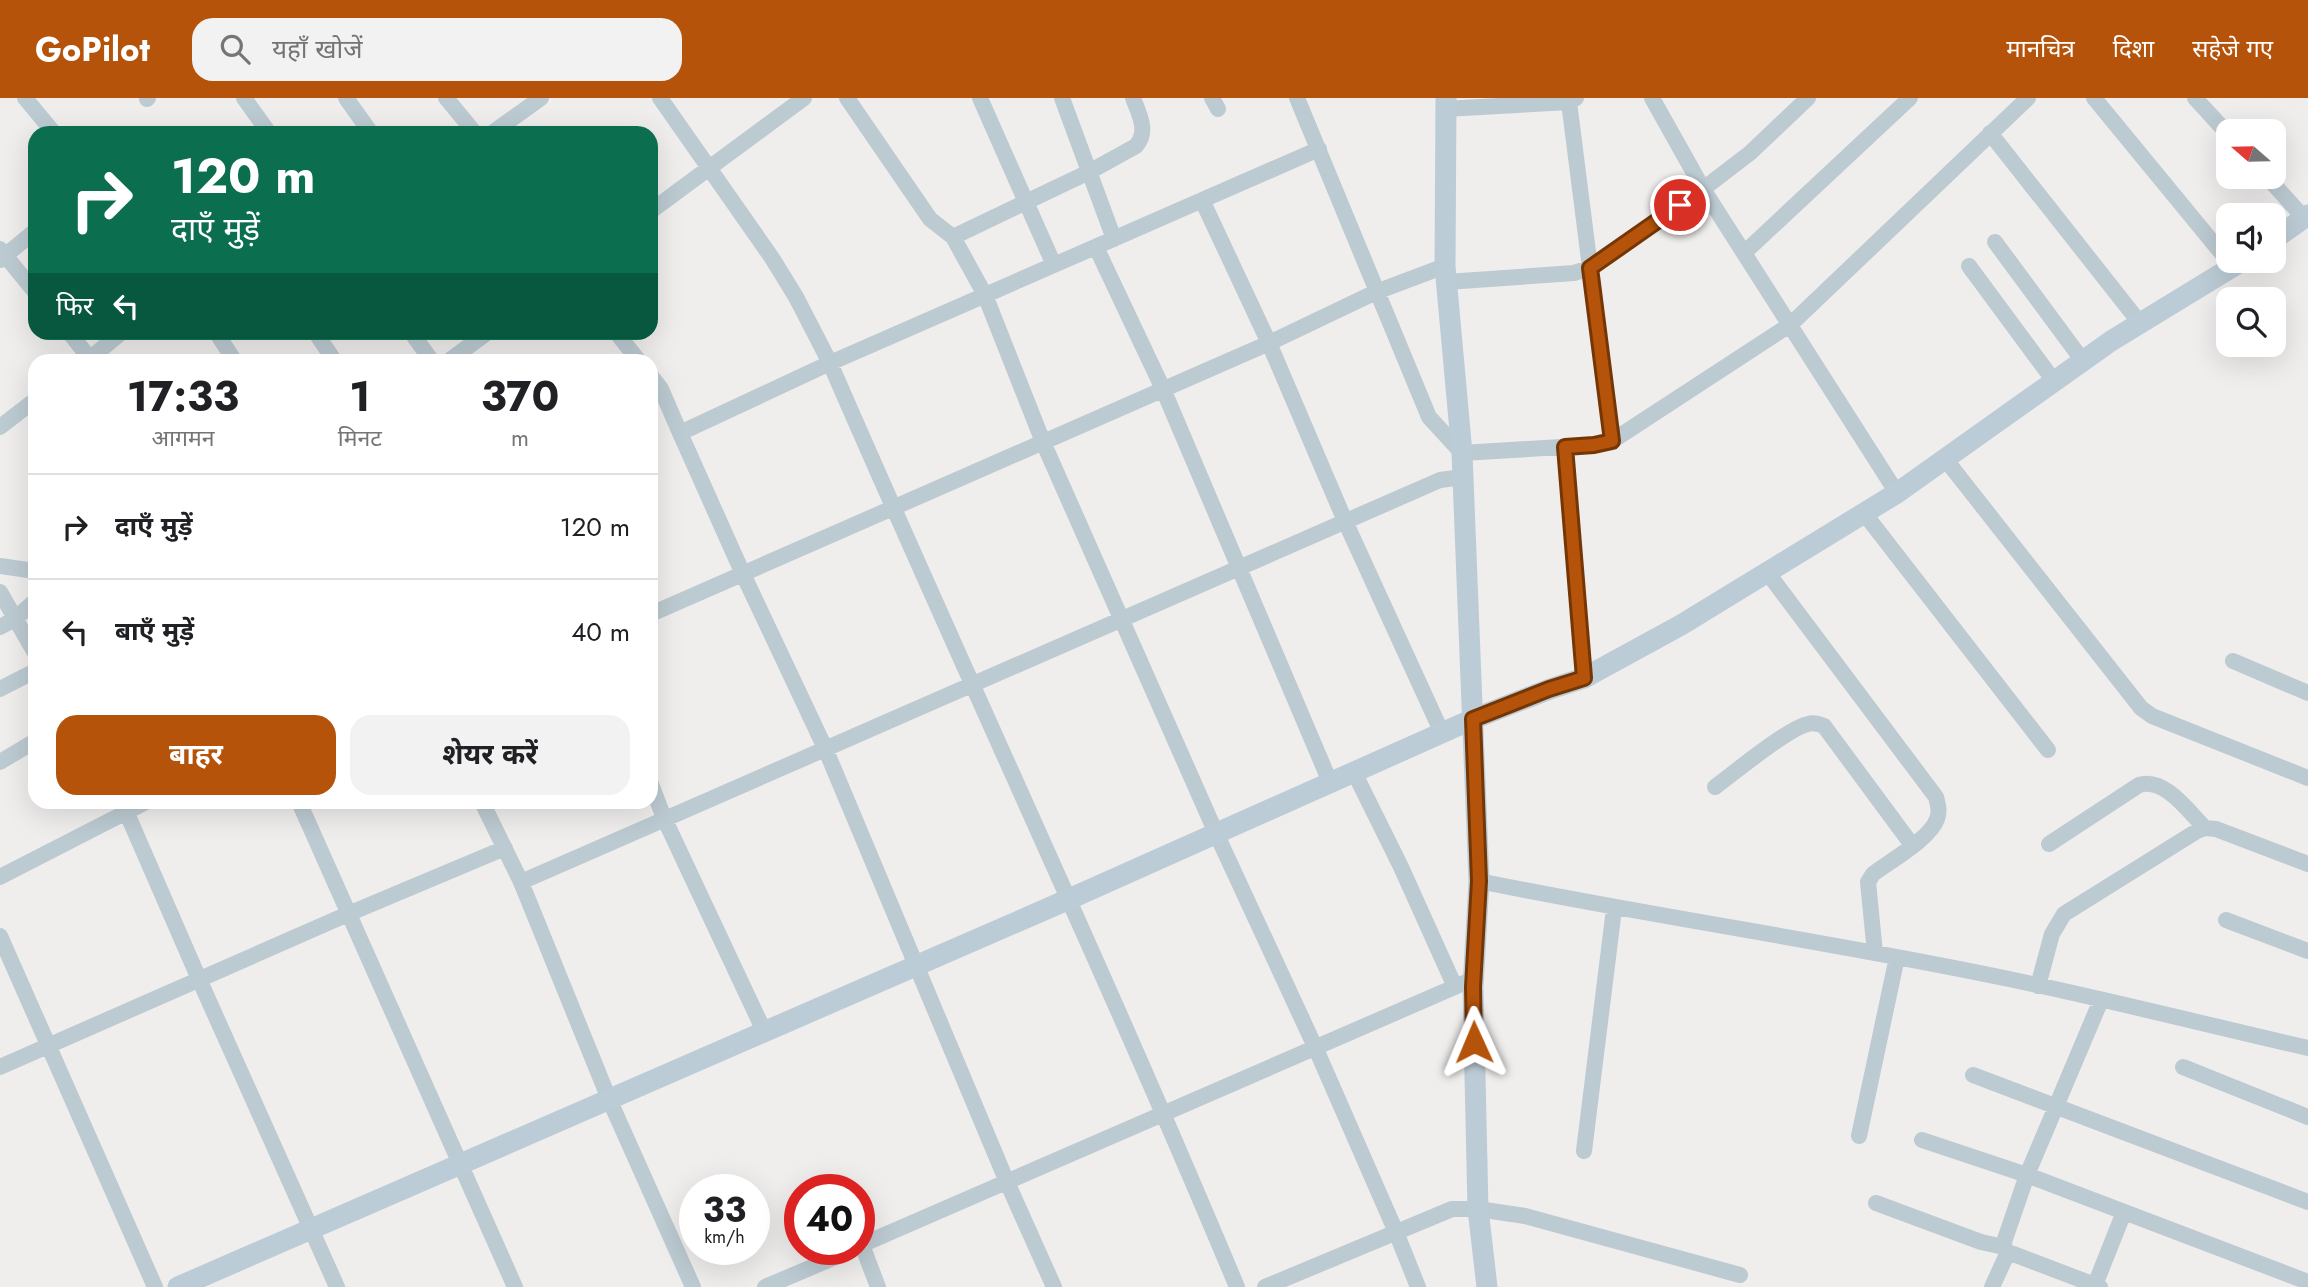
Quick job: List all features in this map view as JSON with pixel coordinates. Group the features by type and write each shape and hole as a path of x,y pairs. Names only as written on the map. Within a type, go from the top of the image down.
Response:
{"street":[{"path":"25,98 48,126"},
{"path":"244,98 264,126"},
{"path":"346,98 366,126"},
{"path":"446,98 468,126"},
{"path":"502,126 541,98"},
{"path":"660,98 772,258 796,297 830,363 1164,1114 1237,1287"},
{"path":"658,206 804,98"},
{"path":"847,98 930,219 954,237 985,295 1043,442 1216,833 1316,1049 1418,1287"},
{"path":"980,98 1054,265"},
{"path":"1062,98 1114,239"},
{"path":"954,237 1089,172 1136,146 1141,140 1142,122 1133,98"},
{"path":"1297,98 1429,417 1462,453"},
{"path":"1652,98 1703,189 1897,493"},
{"path":"658,611 1269,343 1376,292 1446,274 1574,273 1590,268 1750,153 1808,98"},
{"path":"1744,253 1910,98"},
{"path":"1462,453 1594,445 1612,441 1791,324 2028,98"},
{"path":"2094,98 2216,240"},
{"path":"2195,98 2216,121"},
{"path":"1487,1287 1478,1209 1464,983 1479,881 1462,453 1446,274 1445,104 1572,100 1612,441"},
{"path":"1990,133 2140,323"},
{"path":"680,433 830,363 1319,149"},
{"path":"2279,189 2306,217 2286,231"},
{"path":"1202,200 1269,343 1345,521 1442,733"},
{"path":"28,236 2,255 28,284"},
{"path":"1994,242 2083,360"},
{"path":"1096,247 1163,389 1330,782"},
{"path":"1969,266 2054,381"},
{"path":"178,1287 1067,900 1473,719 1584,678 1681,625 1897,493 1947,460 2083,360 2222,273"},
{"path":"96,354 113,340"},
{"path":"458,354 477,340"},
{"path":"622,340 633,354"},
{"path":"658,394 680,433 825,748 1007,1182 1054,1287"},
{"path":"0,427 28,406"},
{"path":"1565,447 1584,678"},
{"path":"1947,460 2141,708 2152,716 2308,778"},
{"path":"521,882 1440,480 1463,477"},
{"path":"1864,513 2048,750"},
{"path":"0,566 28,570"},
{"path":"1767,572 1936,797 1939,809 1936,823 1873,874 1868,882 1875,953"},
{"path":"0,592 28,641"},
{"path":"0,627 28,607"},
{"path":"2233,662 2308,693"},
{"path":"0,690 28,675"},
{"path":"1715,787 1783,737 1803,725 1816,723 1824,726 1912,845"},
{"path":"0,762 28,745"},
{"path":"1354,772 1401,867 1464,983"},
{"path":"2049,844 2147,783 2157,784 2166,790 2206,828"},
{"path":"658,802 764,1031"},
{"path":"0,877 120,809"},
{"path":"126,809 198,979 337,1287"},
{"path":"302,809 515,1287"},
{"path":"486,809 521,882 608,1099 693,1287"},
{"path":"2038,986 2052,933 2064,914 2197,831 2217,829 2308,864"},
{"path":"0,1067 505,848"},
{"path":"1479,881 1614,909 1897,957 2038,986 2308,1048"},
{"path":"1584,1151 1614,909"},
{"path":"2226,920 2308,951"},
{"path":"0,936 155,1287"},
{"path":"1859,1136 1897,957"},
{"path":"875,1240 1464,983"},
{"path":"1992,1287 2006,1250 2006,1235 2027,1175 2101,1000"},
{"path":"2183,1067 2308,1117"},
{"path":"1973,1075 2308,1202"},
{"path":"1922,1140 2027,1175 2308,1282"},
{"path":"1877,1203 2098,1286 2124,1212"},
{"path":"1265,1287 1452,1209 1478,1209 1525,1216 1740,1275"},
{"path":"765,1287 816,1265"},
{"path":"867,1265 878,1287"}],"route":[{"path":"1474,1042 1473,987 1479,881 1473,719 1584,678 1565,447 1612,441 1590,268 1680,205"}]}
